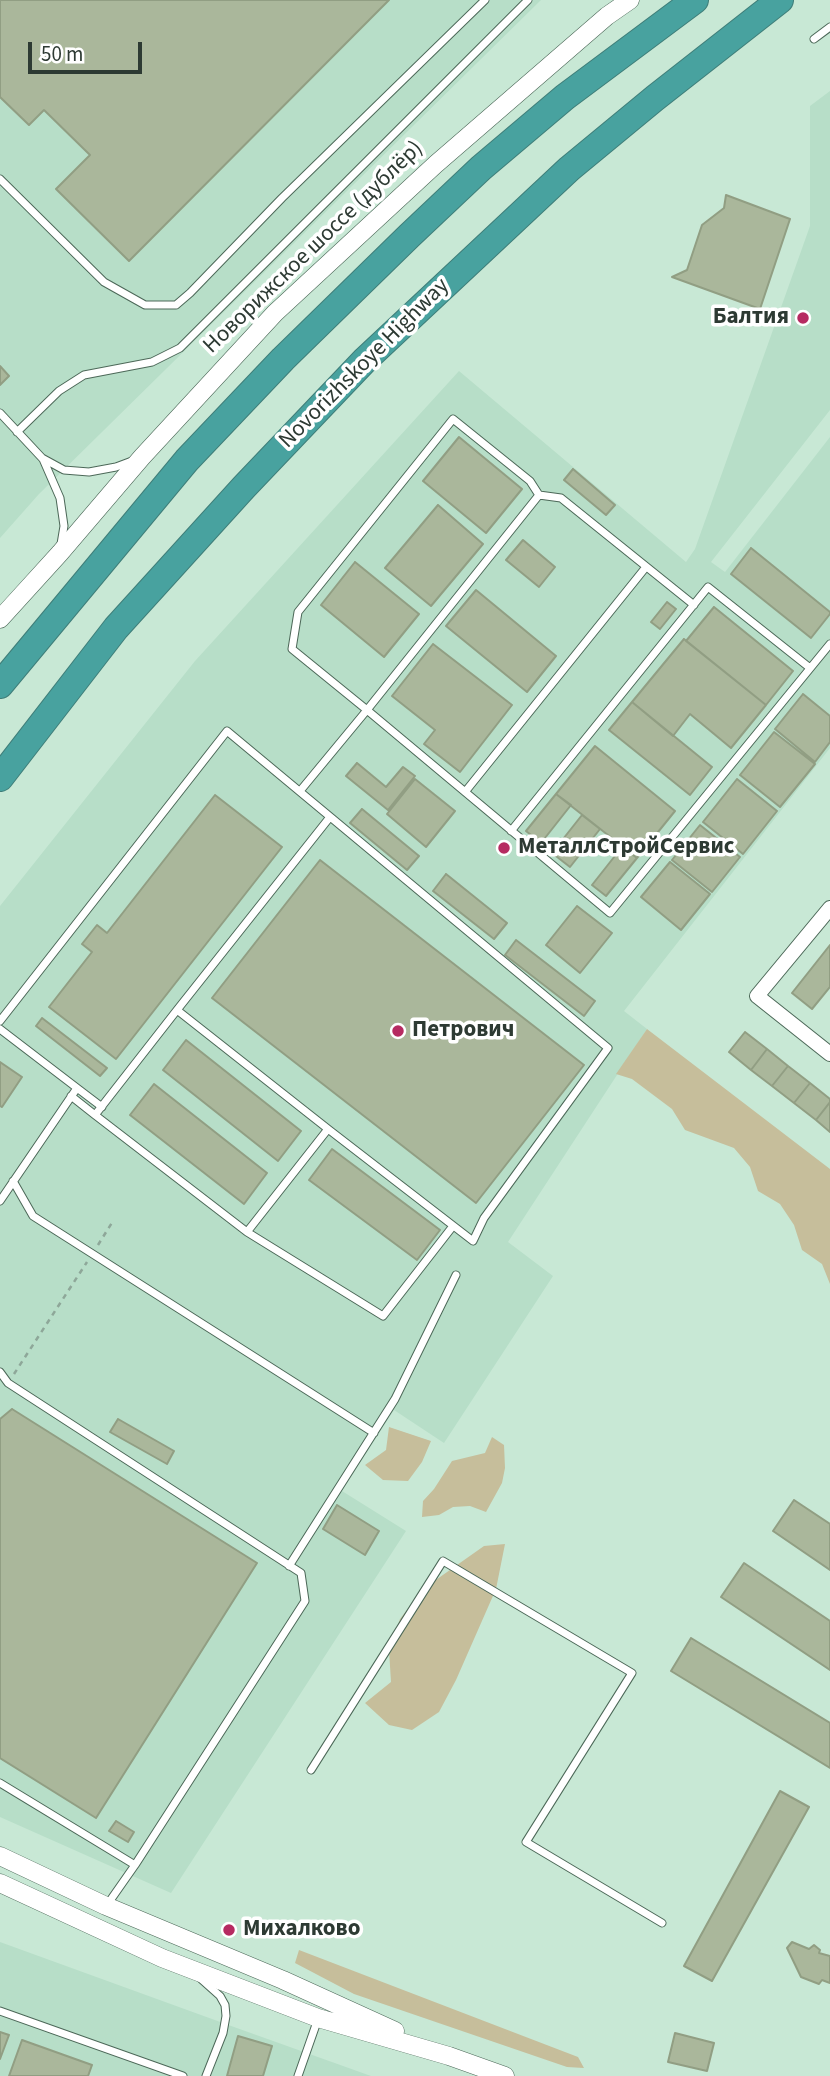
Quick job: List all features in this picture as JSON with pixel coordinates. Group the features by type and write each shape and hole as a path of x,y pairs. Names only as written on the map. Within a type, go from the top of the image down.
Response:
{"highway":[{"path":"0,685 187,460 408,236 481,167 565,97 695,0"},
{"name":"Novorizhskoye Highway","path":"0,778 116,628 244,487 365,360 569,169 655,98 781,2"}],"street":[{"name":"Новорижское шоссе (дублёр)","path":"0,619 142,457 275,313 436,164 607,16 630,0"},
{"path":"830,908 757,996 830,1054"},
{"path":"0,1856 106,1906 283,1980 449,2056"},
{"path":"0,1883 162,1958 318,2018 449,2056 505,2076"}],"lane":[{"path":"0,179 104,282 145,305 176,305 485,0"},
{"path":"17,432 59,391 84,375 152,362 180,348 528,0"},
{"path":"814,39 830,27"},
{"path":"0,413 42,458 64,470 89,472 116,467 142,457"},
{"path":"694,605 561,498 539,495 530,481 453,419 298,612 292,649 610,913 830,644"},
{"path":"42,458 60,498 64,526 60,553"},
{"path":"300,791 539,495"},
{"path":"465,792 646,567"},
{"path":"511,831 708,587 810,668"},
{"path":"0,1021 227,731 608,1048 484,1218 473,1241 177,1010"},
{"path":"95,1115 330,817"},
{"path":"0,1029 102,1107"},
{"path":"0,1202 77,1088"},
{"path":"71,1096 247,1232 383,1317 453,1226"},
{"path":"247,1232 328,1129"},
{"path":"13,1181 33,1216 374,1433"},
{"path":"289,1566 395,1399 456,1275"},
{"path":"0,1372 8,1383 301,1573 305,1601 135,1866 106,1906"},
{"path":"311,1770 443,1561 632,1673 526,1842 662,1923"},
{"path":"0,1783 135,1866"},
{"path":"187,1967 220,1996 225,2005 223,2033 206,2076"},
{"path":"0,2011 183,2076"},
{"path":"298,2076 318,2018"}],"path":[{"path":"8,1383 113,1221"}],"shaded area":[{"path":"0,0 541,0 39,494 0,538"},
{"path":"830,91 830,410 711,562 725,572 830,437 830,748 624,1011 647,1029 508,1242 553,1276 444,1443 394,1410 342,1491 406,1531 171,1893 0,1817 0,906 195,661 459,371 686,562 695,549 810,226 810,106"},
{"path":"647,1029 830,1169 830,1284 822,1264 802,1250 794,1225 780,1204 758,1191 750,1167 734,1148 685,1130 672,1109 632,1079 616,1074"},
{"path":"389,1427 431,1441 422,1462 408,1481 383,1480 365,1465 386,1450"},
{"path":"492,1437 504,1445 505,1468 502,1483 486,1512 470,1506 453,1507 439,1515 422,1517 423,1501 452,1461 485,1453"},
{"path":"505,1544 496,1589 439,1712 412,1730 389,1725 365,1703 391,1682 389,1650 400,1619 423,1589 484,1546"},
{"path":"0,1942 234,2027 371,2076 0,2076"},
{"path":"299,1950 578,2057 584,2068 567,2067 354,1994 295,1963"}],"building":[{"path":"0,0 389,0 129,261 56,189 90,155 44,110 29,125 0,97"},
{"path":"726,195 790,219 760,309 672,277 687,270 702,225 724,208"},
{"path":"0,366 9,376 0,385"},
{"path":"459,437 522,489 486,533 423,481"},
{"path":"573,469 615,505 606,515 564,480"},
{"path":"438,505 483,544 431,606 385,568"},
{"path":"523,540 555,567 539,587 506,560"},
{"path":"751,548 830,612 811,638 731,574"},
{"path":"355,562 419,614 384,657 321,605"},
{"path":"476,590 556,656 527,692 446,626"},
{"path":"667,602 676,609 660,629 651,622"},
{"path":"714,607 793,671 766,705 686,641"},
{"path":"684,639 766,705 731,748 690,714 673,736 632,702"},
{"path":"433,644 512,705 460,772 424,744 435,730 392,696"},
{"path":"803,694 830,716 830,742 815,762 775,729"},
{"path":"632,702 712,767 690,795 609,730"},
{"path":"774,732 815,764 780,807 740,775"},
{"path":"595,746 675,811 637,858 556,794"},
{"path":"357,763 386,787 403,767 415,776 388,810 346,776"},
{"path":"415,779 455,811 426,847 387,814"},
{"path":"737,779 777,811 743,854 703,822"},
{"path":"556,794 571,805 541,843 526,831"},
{"path":"215,795 282,847 116,1059 49,1007 92,952 82,944 97,925 107,933"},
{"path":"362,809 419,856 407,870 350,823"},
{"path":"582,815 600,829 570,867 552,853"},
{"path":"700,825 740,857 712,892 672,860"},
{"path":"622,847 637,858 606,896 592,885"},
{"name":"Петрович","path":"320,860 584,1065 476,1203 212,998"},
{"path":"670,862 710,894 681,930 641,897"},
{"path":"446,874 507,923 494,939 433,891"},
{"path":"577,906 612,933 580,973 546,945"},
{"path":"516,940 595,1001 584,1016 505,955"},
{"path":"830,945 830,987 812,1009 792,993"},
{"path":"42,1018 107,1068 100,1076 36,1026"},
{"path":"745,1032 767,1049 751,1070 729,1052"},
{"path":"186,1040 301,1131 278,1161 163,1070"},
{"path":"767,1049 788,1066 772,1086 751,1070"},
{"path":"0,1062 22,1077 2,1107 0,1106"},
{"path":"788,1066 810,1083 794,1103 772,1086"},
{"path":"810,1083 830,1099 816,1120 794,1103"},
{"path":"154,1084 267,1173 244,1204 130,1115"},
{"path":"830,1102 830,1132 816,1120"},
{"path":"332,1149 440,1230 417,1260 309,1180"},
{"path":"12,1409 257,1563 96,1818 0,1758 0,1419"},
{"path":"118,1419 174,1451 167,1464 110,1432"},
{"path":"794,1500 830,1524 830,1570 773,1531"},
{"path":"337,1505 379,1531 365,1555 323,1529"},
{"path":"744,1563 830,1621 830,1670 721,1597"},
{"path":"691,1638 830,1723 830,1768 671,1671"},
{"path":"780,1791 809,1807 712,1981 684,1966"},
{"path":"116,1821 134,1832 128,1842 109,1831"},
{"path":"792,1942 809,1949 814,1945 820,1950 819,1953 830,1956 830,1983 822,1980 819,1984 801,1977 787,1948"},
{"path":"0,2032 9,2035 0,2059"},
{"path":"675,2033 714,2043 707,2071 668,2062"},
{"path":"238,2036 272,2046 263,2076 227,2076"},
{"path":"22,2040 92,2065 88,2076 9,2076"}],"place":[{"name":"Балтия","path":"803,318"},
{"name":"МеталлСтройСервис","path":"504,848"},
{"name":"Петрович","path":"398,1031"},
{"name":"Михалково","path":"229,1930"}]}
